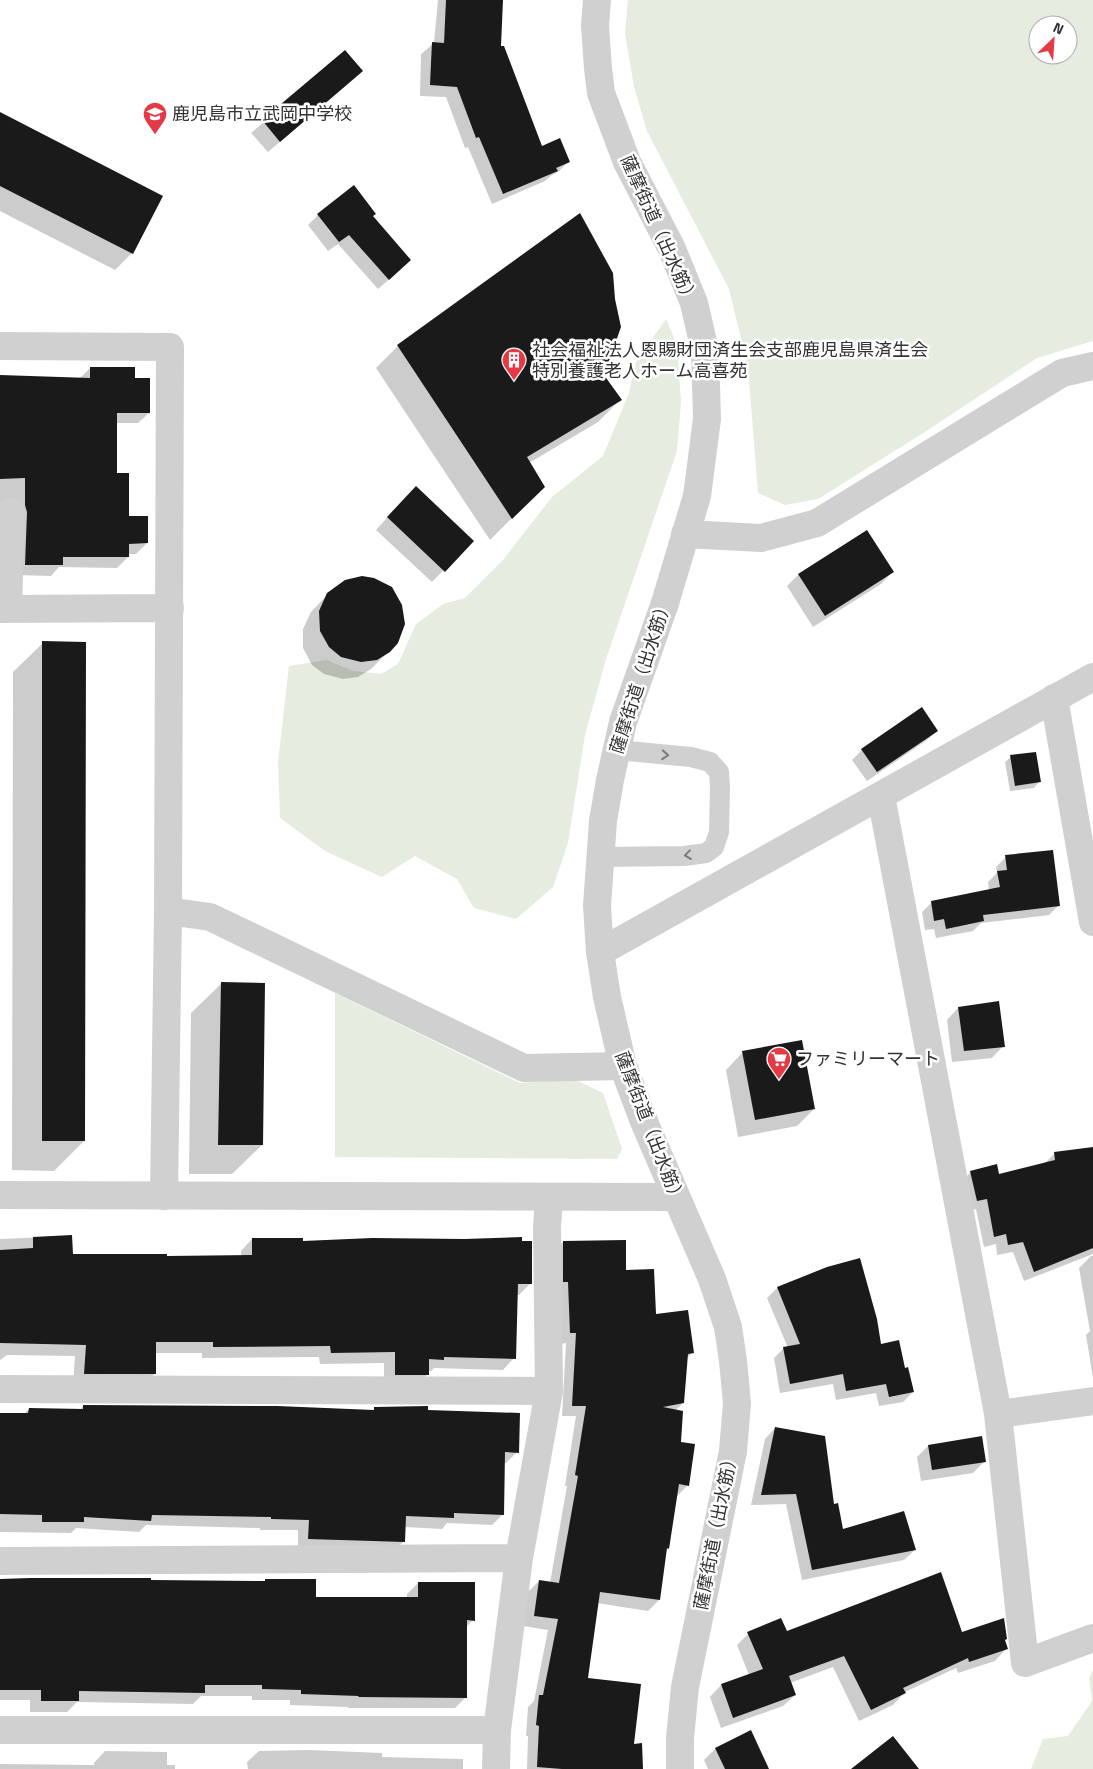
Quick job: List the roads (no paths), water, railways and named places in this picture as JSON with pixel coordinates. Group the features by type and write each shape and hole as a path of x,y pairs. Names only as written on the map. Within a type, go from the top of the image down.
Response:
{"street":[{"name":"薩摩街道（出水筋）","path":"597,0 595,26 601,93 627,162 672,249 694,303 705,351 707,419 697,496 665,603 624,722 617,750 603,821 597,906 600,952 607,997 623,1066 645,1124 712,1279 728,1327 733,1361 736,1403 733,1451 684,1687 680,1738 680,1769"},
{"path":"0,346 170,346 168,911 164,1196"},
{"path":"685,534 761,538 817,523 1062,373 1093,366"},
{"path":"11,512 4,609 170,608"},
{"path":"600,952 1093,677"},
{"path":"1054,698 1093,922"},
{"path":"881,796 998,1414 1025,1663 1093,1638"},
{"path":"168,911 210,917 524,1068 623,1066"},
{"path":"0,1195 676,1197"},
{"path":"496,1769 497,1730 519,1558 549,1391 547,1236 549,1198"},
{"path":"0,1389 549,1391"},
{"path":"998,1414 1093,1401"},
{"path":"0,1561 519,1558"},
{"path":"0,1730 497,1730"}],"lane":[{"path":"600,857 684,856 706,852 714,847 719,832 719,772 710,762 691,757 617,750"}],"place":[{"name":"鹿児島市立武岡中学校","path":"155,135"},
{"name":"社会福祉法人恩賜財団済生会支部鹿児島県済生会 特別養護老人ホーム高喜苑","path":"514,381"},
{"name":"ファミリーマート","path":"779,1080"}]}
